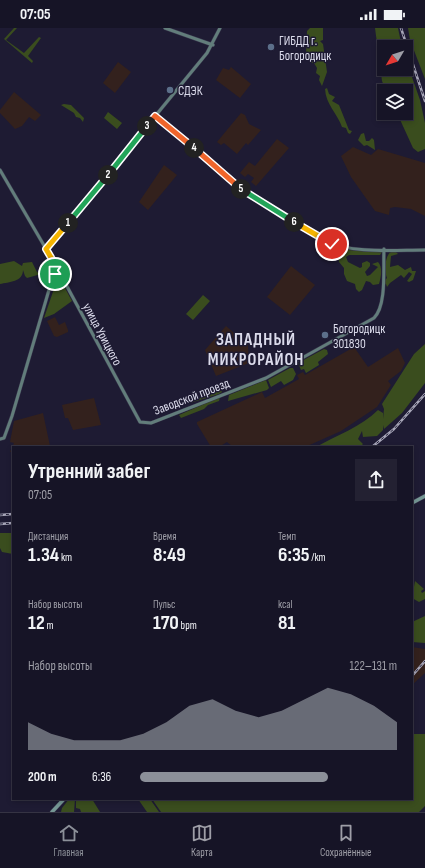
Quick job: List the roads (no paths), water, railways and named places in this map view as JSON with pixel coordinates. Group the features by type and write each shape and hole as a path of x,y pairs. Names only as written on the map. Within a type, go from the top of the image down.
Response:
{"main road":[{"path":"413,502 425,496"},
{"path":"52,812 63,800"}],"street":[{"path":"166,28 213,45"},
{"path":"46,249 213,45 220,28"},
{"path":"155,116 240,188 325,241 343,248 425,250"},
{"name":"улица Урицкого","path":"0,170 56,266 115,378 142,423"},
{"name":"Заводской проезд","path":"142,423 151,423 266,378 374,318 378,313 382,296 384,249"},
{"path":"2,439 53,280 56,266"},
{"path":"53,280 58,276 62,278"}],"railway":[{"path":"401,28 425,101"},
{"path":"373,446 394,429 425,394"},
{"path":"0,515 12,514"},
{"path":"0,524 12,523"},
{"path":"413,675 425,661"}],"place":[{"name":"ГИБДД г. Богородицк","path":"271,47"},
{"name":"СДЭК","path":"170,90"},
{"name":"Богородицк 301830","path":"325,335"}],"district":[{"name":"ЗАПАДНЫЙ МИКРОРАЙОН","path":"256,349"}]}
